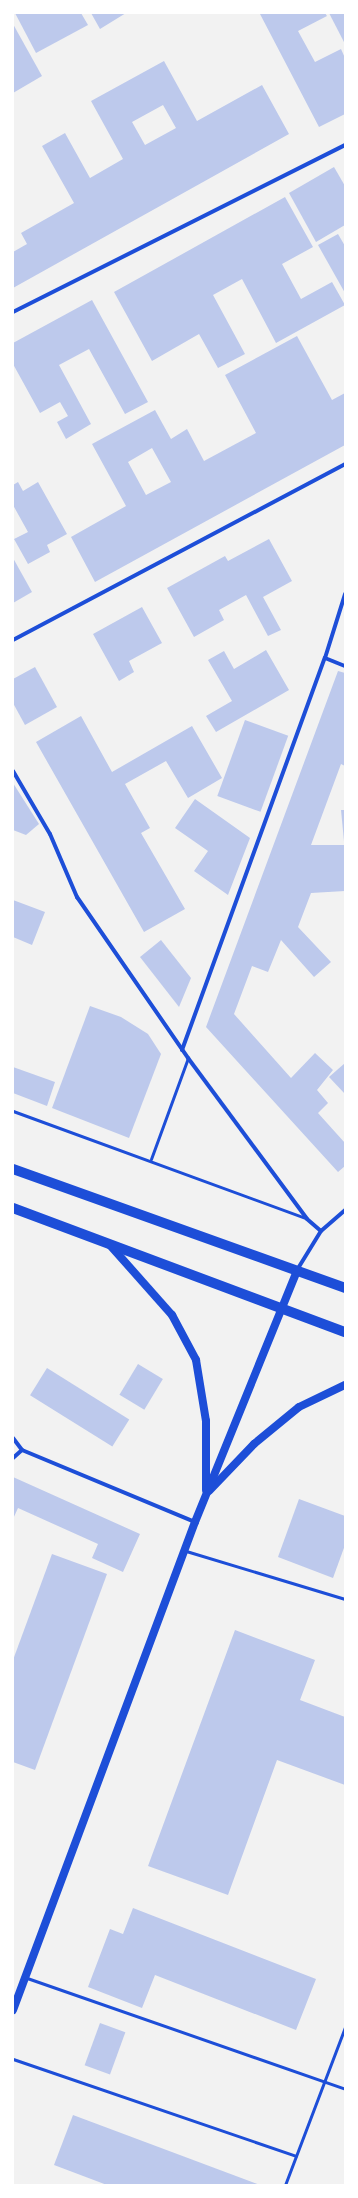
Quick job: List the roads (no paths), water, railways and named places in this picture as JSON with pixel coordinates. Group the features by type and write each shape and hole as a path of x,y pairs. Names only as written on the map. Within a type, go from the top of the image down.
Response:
{"main road":[{"path":"13,1169 345,1288"},
{"path":"13,1208 345,1332"},
{"path":"108,1244 172,1315 196,1360 206,1420 206,1495"},
{"path":"13,2010 195,1522 283,1309 297,1271"},
{"path":"206,1495 254,1444 299,1407 345,1385"}],"street":[{"path":"13,312 345,145"},
{"path":"13,640 345,464"},
{"path":"182,1050 325,658 345,594"},
{"path":"325,658 345,666"},
{"path":"13,771 50,834 77,897 182,1050 307,1219 321,1231"},
{"path":"297,1271 321,1231 345,1210"},
{"path":"13,1438 22,1450 195,1522"},
{"path":"13,1458 22,1450"}],"lane":[{"path":"150,1159 188,1058"},
{"path":"13,1111 150,1159 307,1219"},
{"path":"184,1551 345,1599"},
{"path":"25,1978 324,2083 345,2089"},
{"path":"285,2185 345,2027"},
{"path":"13,2059 296,2156"}]}
